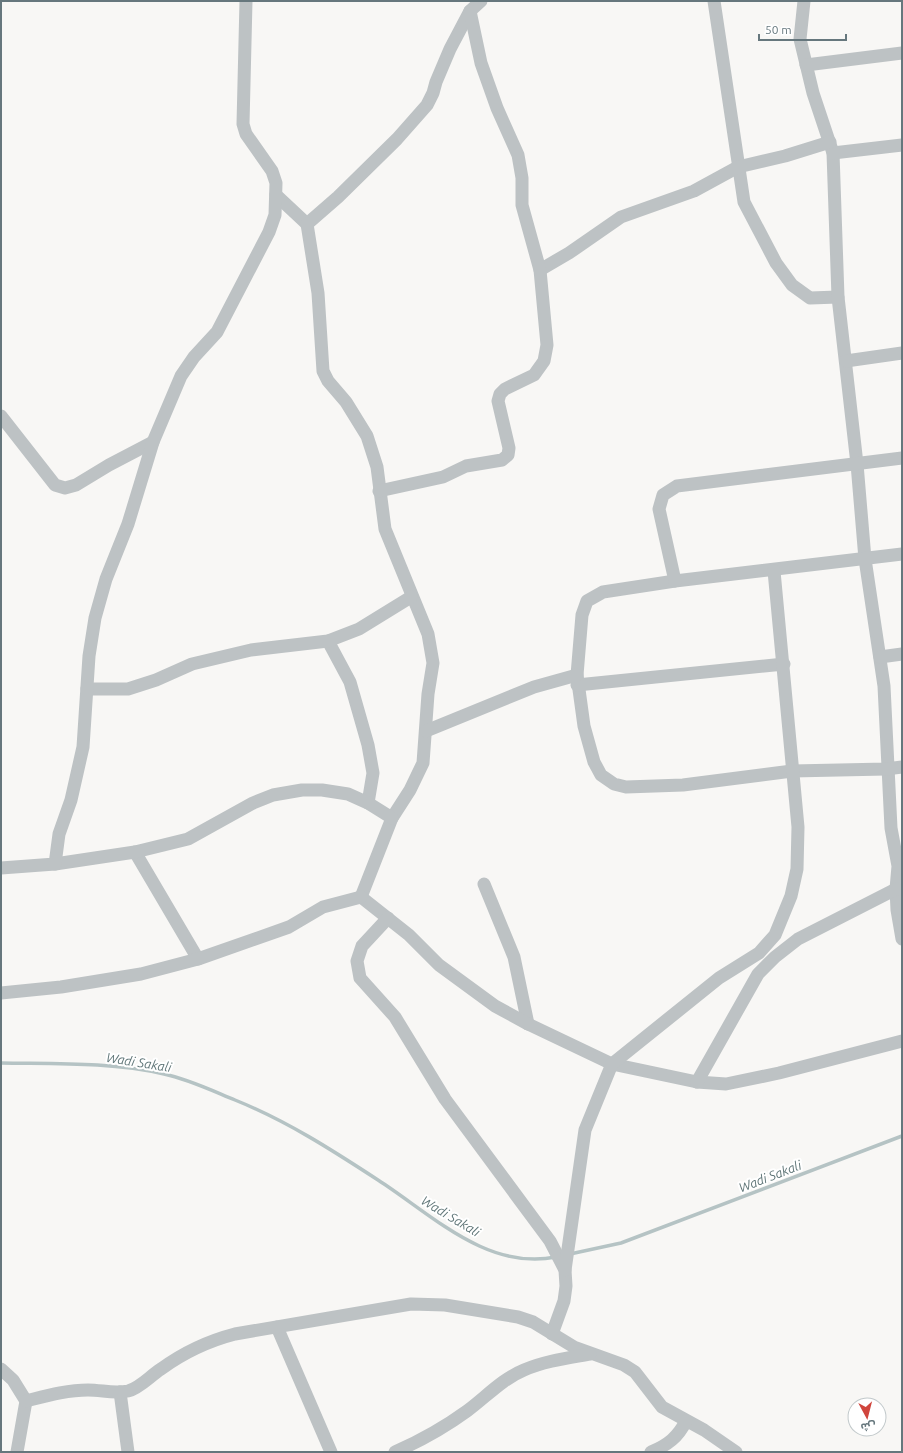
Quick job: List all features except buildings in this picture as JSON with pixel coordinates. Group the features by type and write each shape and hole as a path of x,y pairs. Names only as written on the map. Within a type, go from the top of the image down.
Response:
{"street":[{"path":"54,864 59,834 71,800 83,747 89,656 94,618 106,579 128,524 153,442 181,376 194,357 217,332 265,239 275,214 276,183 272,172 246,134 243,124 246,1"},
{"path":"307,224 338,197 397,139 427,105 434,93 436,82 450,49 470,11 481,1"},
{"path":"714,1 744,202 776,263 792,285 810,298 838,297"},
{"path":"804,1 800,39 806,65 832,147 838,297 857,464 865,559 884,686 886,769 891,828 900,865 896,889 897,910 902,939"},
{"path":"379,491 443,477 466,466 502,460 508,455 509,448 498,401 500,394 505,389 534,374 544,361 547,345 540,270 522,205 522,178 518,156 497,108 484,70 470,11"},
{"path":"806,65 902,53"},
{"path":"540,270 569,253 621,217 694,191 738,167 832,147 902,145"},
{"path":"276,195 307,224 318,293 323,371 328,381 346,402 367,436 377,467 385,529 428,634 433,663 428,694 426,731 422,763 410,790 392,818 361,897"},
{"path":"846,361 902,354"},
{"path":"1,416 55,484 65,488 76,485 109,465 153,442"},
{"path":"675,581 659,509 663,495 677,486 902,458"},
{"path":"902,554 774,571 675,581 603,592 587,601 582,615 577,680 584,726 594,762 601,775 614,784 626,787 683,785 792,771 886,769 902,767"},
{"path":"552,1334 564,1301 566,1286 565,1270 585,1130 612,1064 719,978 759,953 774,935 791,896 797,869 798,827 784,664 774,571"},
{"path":"87,689 128,689 156,680 192,664 236,653 328,641 359,629 412,597"},
{"path":"328,641 350,682 368,745 372,773 368,804"},
{"path":"880,657 902,654"},
{"path":"426,731 534,687 577,680 784,664"},
{"path":"1,868 54,864 135,852 188,839 253,803 273,795 302,790 322,790 348,794 392,818"},
{"path":"135,852 198,959"},
{"path":"484,884 514,957 528,1024"},
{"path":"697,1082 758,974 775,957 798,940 896,889"},
{"path":"361,897 408,935 439,965 495,1006 528,1024 612,1064 697,1082 726,1084 779,1074 902,1042"},
{"path":"1,993 69,986 141,974 198,959 289,926 323,906 361,897"},
{"path":"388,918 362,946 357,960 360,978 395,1017 445,1099 550,1241 565,1270"},
{"path":"759,953 775,957"},
{"path":"26,1401 64,1391 90,1390 110,1393 135,1388 161,1369 192,1350 221,1337 411,1304 445,1305 518,1317 533,1322 590,1354 624,1365 635,1372 662,1407 704,1430 736,1452"},
{"path":"277,1327 331,1452"},
{"path":"395,1452 412,1449 467,1411 494,1388 524,1370 554,1361 590,1354"},
{"path":"1,1369 14,1380 26,1401 17,1452"},
{"path":"120,1392 128,1452"},
{"path":"652,1452 664,1447 678,1435 686,1421"}],"waterway":[{"name":"Wadi Sakali","path":"1,1063 83,1064 124,1067 173,1076 191,1082 254,1108 309,1137 378,1180 439,1223 483,1248 507,1256 531,1259 556,1257"},
{"name":"Wadi Sakali","path":"570,1254 621,1243 902,1136"}]}
